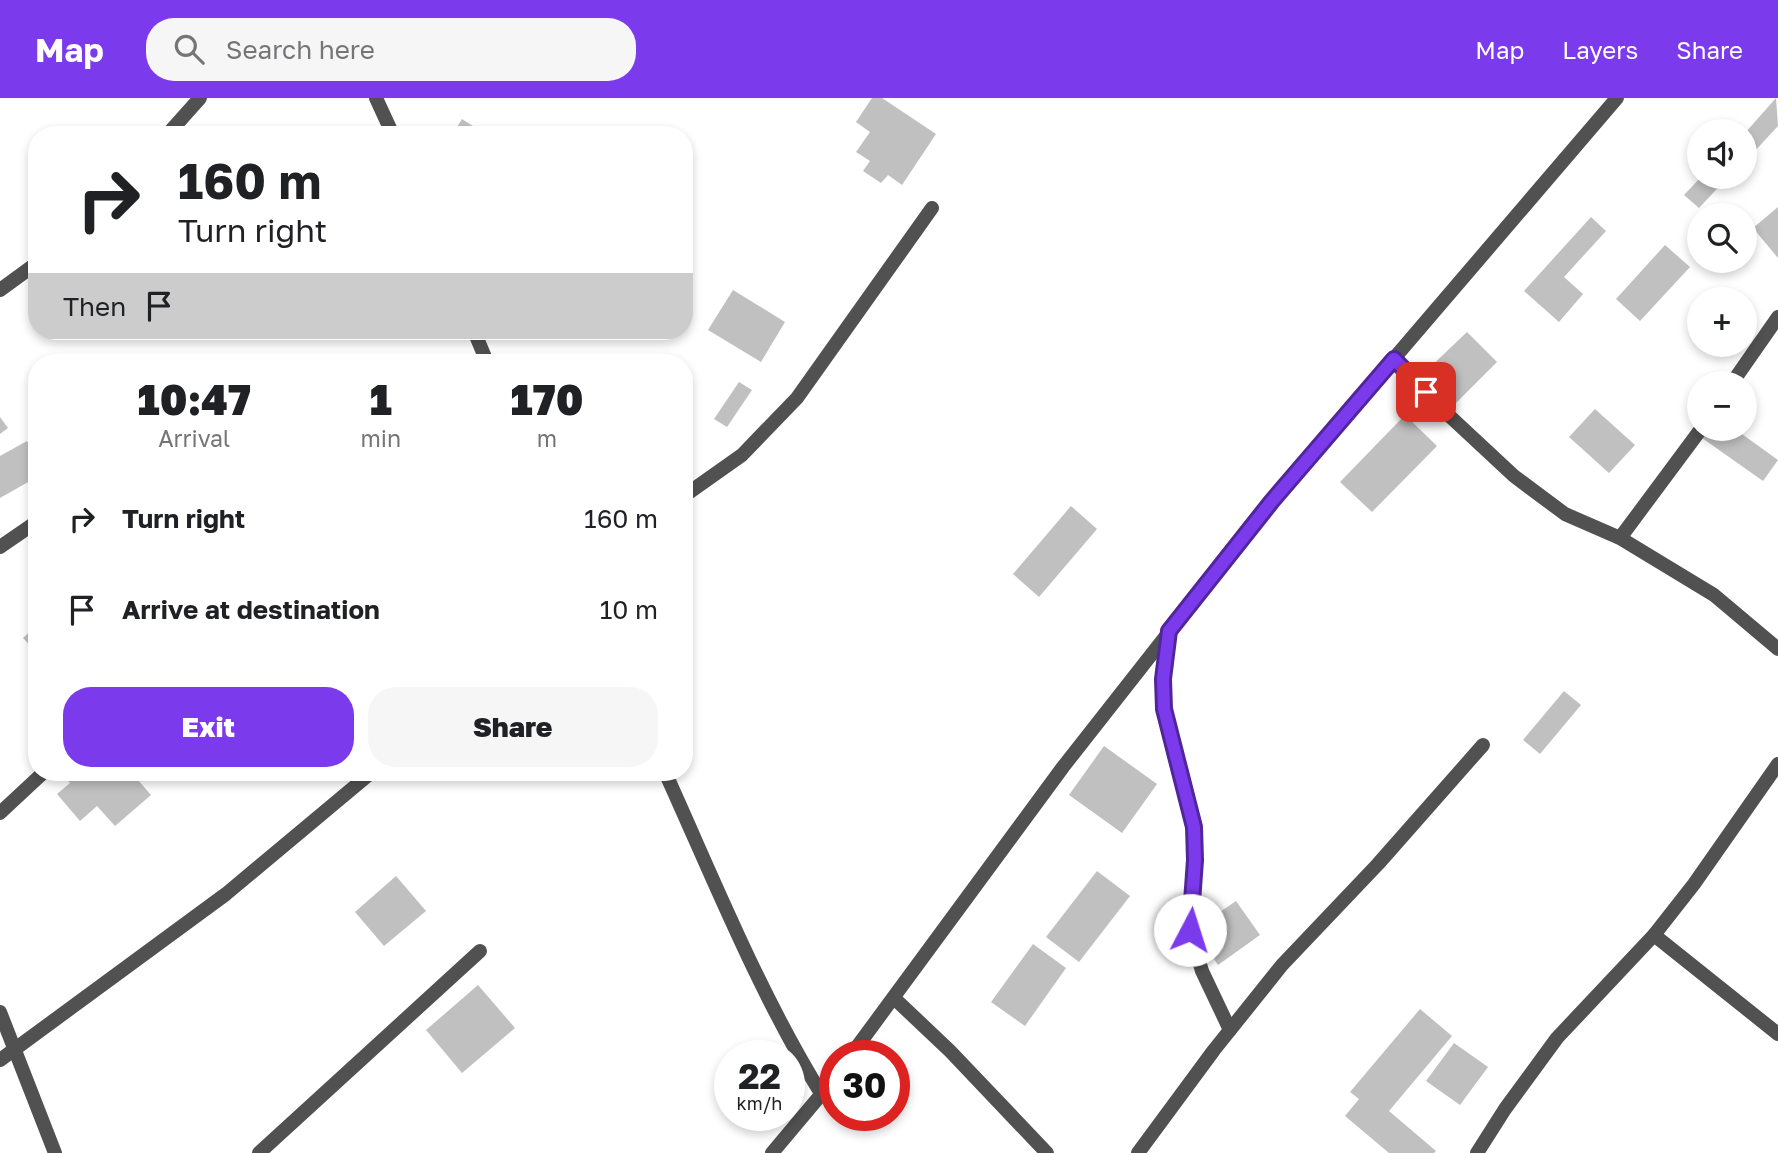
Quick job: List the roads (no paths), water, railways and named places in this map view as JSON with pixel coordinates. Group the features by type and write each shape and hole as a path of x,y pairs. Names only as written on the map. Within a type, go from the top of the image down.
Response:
{"street":[{"path":"175,126 200,98"},
{"path":"376,98 389,126"},
{"path":"862,1040 1063,767 1272,501 1617,98"},
{"path":"693,490 742,455 797,398 932,208"},
{"path":"0,290 28,269"},
{"path":"1740,371 1778,317"},
{"path":"1394,359 1514,476 1564,514 1620,538 1714,595 1778,649"},
{"path":"1620,538 1692,441"},
{"path":"0,547 28,528"},
{"path":"1169,631 1163,679 1164,709 1194,827 1195,860 1190,930 1202,971 1230,1030"},
{"path":"1138,1153 1282,965 1378,864 1483,745"},
{"path":"1478,1153 1557,1038 1654,935 1701,874 1778,764"},
{"path":"0,813 34,781"},
{"path":"0,1060 226,894 361,781"},
{"path":"670,781 773,1006 819,1090"},
{"path":"1654,935 1778,1034"},
{"path":"259,1153 480,951"},
{"path":"894,998 950,1051 1047,1153"},
{"path":"0,1013 55,1153"},
{"path":"772,1153 819,1098"}]}
